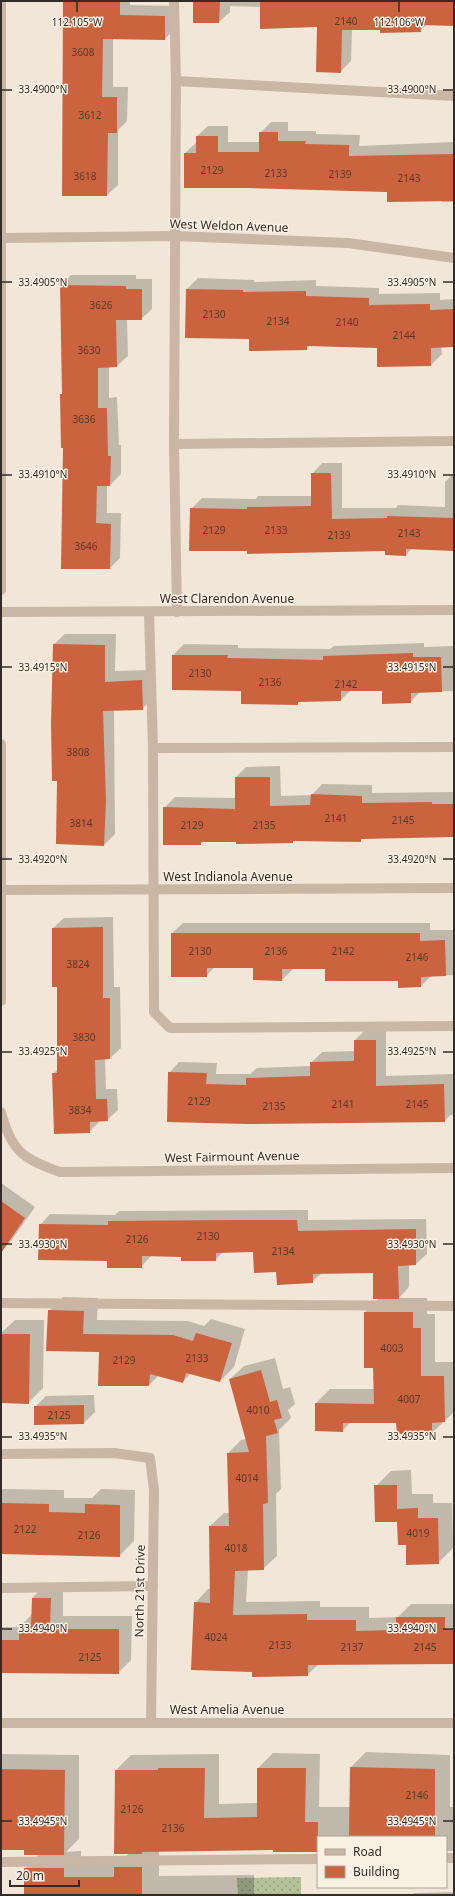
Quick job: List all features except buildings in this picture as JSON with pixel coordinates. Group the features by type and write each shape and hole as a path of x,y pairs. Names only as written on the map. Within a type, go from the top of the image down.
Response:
{"street":[{"path":"1,1 1,590"},
{"path":"174,1 176,81 174,444 177,612"},
{"path":"176,81 454,96"},
{"name":"West Weldon Avenue","path":"2,238 176,236 348,243 454,258"},
{"path":"174,444 454,441"},
{"name":"West Clarendon Avenue","path":"1,612 454,610"},
{"path":"150,612 153,748 154,1012 170,1028 454,1026"},
{"path":"1,744 1,1001"},
{"path":"153,748 454,747"},
{"name":"West Indianola Avenue","path":"2,890 153,891 454,888"},
{"name":"West Fairmount Avenue","path":"1,1112 4,1124 16,1150 39,1164 60,1172 454,1168"},
{"path":"1,1303 454,1306"},
{"name":"North 21st Drive","path":"1,1454 114,1453 150,1458 154,1490 151,1723"},
{"path":"1,1588 153,1586"},
{"name":"West Amelia Avenue","path":"1,1723 454,1723"},
{"path":"1,1862 317,1859"}],"green space":[{"path":"301,1877 301,1895 238,1895 237,1878"}]}
